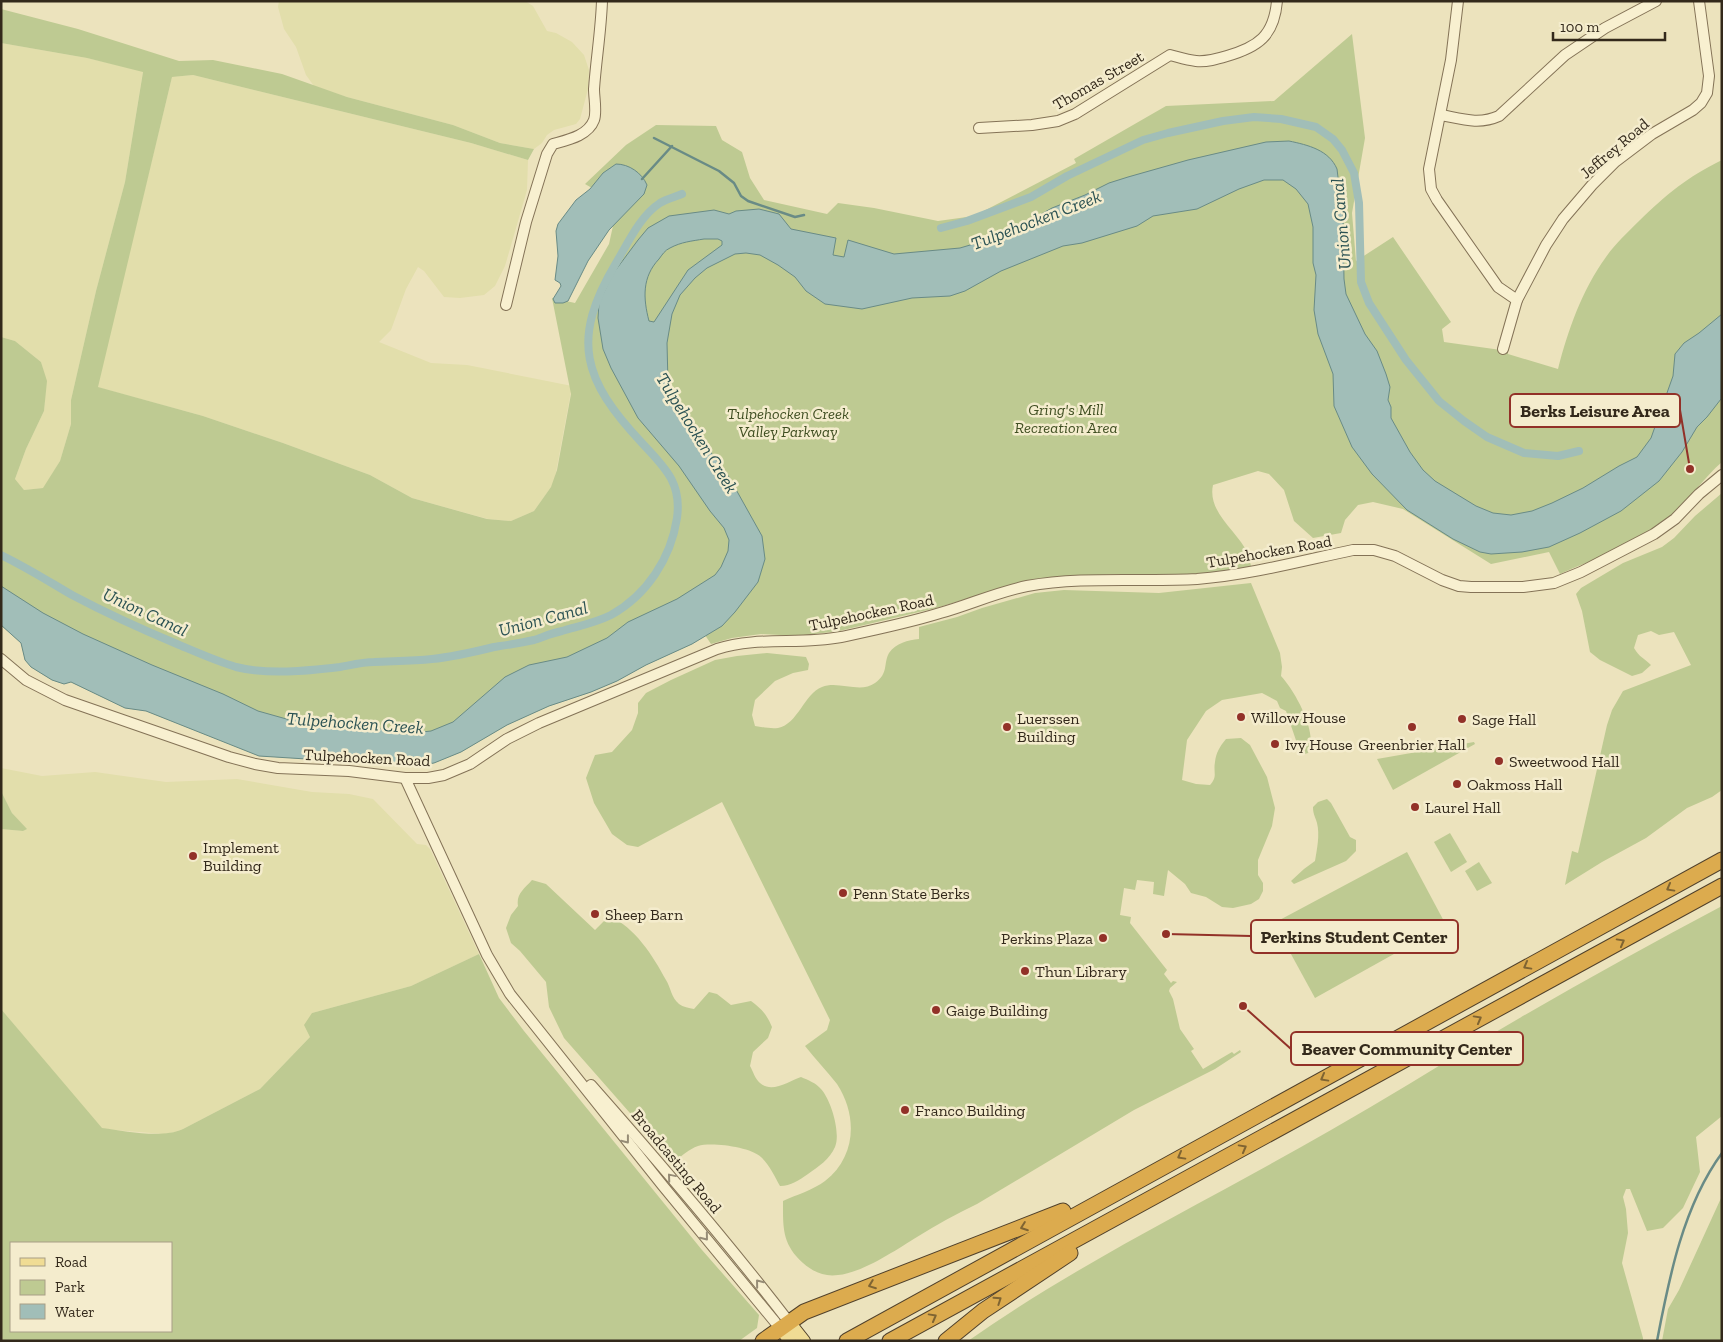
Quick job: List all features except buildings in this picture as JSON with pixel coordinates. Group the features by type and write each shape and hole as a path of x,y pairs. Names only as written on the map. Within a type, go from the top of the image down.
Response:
{"highway":[{"path":"847,1341 1719,861"},
{"path":"890,1341 1722,886"},
{"path":"946,1341 983,1311 1048,1267 1200,1171"},
{"path":"763,1341 804,1312 1039,1222 1149,1174"}],"main road":[{"name":"Broadcasting Road","path":"784,1325 790,1341"},
{"name":"Broadcasting Road","path":"784,1325 804,1341"}],"street":[{"path":"506,305 534,191 547,154 553,144 586,132 595,119 595,68 599,51 602,1"},
{"name":"Thomas Street","path":"979,128 1058,121 1075,114 1170,55 1195,61 1206,61 1250,49 1259,42 1270,28 1276,11 1277,1"},
{"path":"1458,1 1451,60 1429,169 1431,189 1436,200 1498,287 1517,300"},
{"path":"1441,115 1479,122 1499,116 1573,50 1605,28 1656,1"},
{"name":"Jeffrey Road","path":"1503,350 1517,300 1555,232 1592,185 1628,152 1652,134 1698,106 1705,98 1709,87 1709,76 1699,1"},
{"name":"Tulpehocken Road","path":"1,660 26,680 65,700 229,757 278,768 349,771 405,778 428,778 457,770 483,756 507,739 539,723 728,645 761,640 806,641 840,637 939,614 1007,590 1026,586 1062,582 1196,579 1227,576 1363,550 1374,550 1395,556 1458,586 1524,587 1554,583 1581,572 1654,534 1675,519 1699,494 1722,475"},
{"name":"Broadcasting Road","path":"405,778 499,977 520,1006 636,1136 759,1284 784,1325"}],"shaded area":[{"path":"279,1 525,1 533,6 547,31 556,33 572,42 584,55 589,70 588,89 580,119 576,124 554,130 534,149 500,143 453,125 347,97 314,86 306,75 296,47 284,29 278,7"},
{"path":"1,43 87,58 143,71 125,182 96,291 71,400 71,424 60,461 44,488 24,490 15,479 26,449 44,411 46,381 41,362 15,341 1,337"},
{"path":"193,75 471,143 528,160 527,190 505,266 495,286 484,295 460,298 444,297 424,271 418,267 406,289 391,330 379,342 431,363 467,365 572,386 554,483 534,511 511,521 488,519 412,498 370,475 283,443 203,416 97,387 172,77"},
{"path":"1,768 42,776 95,772 166,782 237,779 312,792 349,794 373,799 417,844 426,845 430,849 479,954 411,986 312,1013 310,1037 260,1089 183,1129 164,1134 102,1129 1,1009 1,829 23,831 26,829 12,813 1,791"}],"green space":[{"name":"Tulpehocken Creek Valley Parkway","path":"1,9 78,29 179,61 213,60 282,74 347,97 453,125 500,143 534,149 528,160 471,143 193,75 172,77 98,387 203,416 283,443 370,475 412,498 487,519 511,521 534,511 551,487 557,470 571,394 552,298 575,303 609,244 618,203 585,184 626,145 656,125 716,126 722,140 742,152 750,178 764,200 827,214 838,203 938,221 974,216 1076,163 1074,159 1166,106 1274,101 1352,34 1365,138 1352,213 1356,261 1393,237 1451,322 1442,329 1444,342 1508,351 1508,354 1558,369 1571,325 1583,297 1597,270 1610,252 1668,194 1698,173 1722,160 1722,462 1707,476 1681,507 1656,529 1630,544 1560,574 1549,552 1491,564 1403,509 1373,502 1358,505 1345,520 1341,533 1313,538 1294,521 1284,490 1269,474 1258,471 1213,485 1212,495 1219,513 1248,554 1251,566 1236,571 1203,574 1115,574 1026,581 936,608 839,631 799,636 761,634 732,638 711,644 705,635 692,644 646,665 617,681 549,706 507,725 461,752 434,763 401,765 339,758 322,760 259,756 146,711 125,708 71,682 64,684 52,680 31,667 25,660 21,643 1,625 1,337 15,341 41,362 47,381 44,411 26,449 15,479 24,490 43,488 60,461 71,424 71,400 96,291 125,182 143,72 87,58 1,43"},
{"path":"1722,493 1722,790 1712,797 1687,808 1646,838 1565,885 1572,851 1578,853 1612,710 1623,691 1691,665 1674,632 1659,635 1651,631 1638,635 1634,648 1651,665 1642,673 1632,676 1600,660 1590,652 1582,611 1576,594 1581,588 1623,563 1662,547"},
{"path":"1251,583 1280,653 1281,676 1293,692 1304,713 1308,724 1311,745 1308,753 1301,755 1286,711 1280,708 1277,701 1262,693 1222,700 1206,711 1187,740 1182,780 1210,785 1215,777 1216,756 1226,739 1241,738 1250,745 1267,777 1275,808 1272,826 1258,860 1258,875 1263,883 1263,891 1259,899 1251,904 1233,908 1222,907 1206,897 1191,893 1185,884 1168,870 1164,896 1153,894 1154,882 1137,880 1135,890 1124,888 1120,915 1131,917 1130,923 1167,970 1164,974 1171,983 1173,981 1177,982 1169,991 1173,999 1180,1029 1194,1049 1191,1051 1203,1069 1232,1052 1234,1054 1240,1050 1241,1052 1215,1069 1134,1110 977,1204 868,1266 847,1273 833,1275 819,1273 811,1269 796,1256 787,1242 783,1219 783,1201 810,1190 825,1181 843,1160 848,1148 851,1122 844,1096 837,1084 805,1046 827,1030 830,1020 722,802 638,847 627,845 612,834 594,803 586,778 595,755 612,752 632,730 638,713 638,703 646,693 715,660 767,653 806,657 809,664 808,670 793,673 775,681 755,700 752,715 755,726 778,728 791,721 810,696 822,687 835,685 863,687 875,683 884,672 889,653 902,643 919,639 919,627 1035,593 1064,590 1159,593"},
{"path":"1474,742 1475,744 1393,790 1377,759"},
{"path":"1,791 12,813 27,829 23,831 1,829"},
{"path":"1327,799 1350,837 1356,840 1356,851 1346,861 1294,884 1291,881 1315,861 1318,832 1313,807 1318,802"},
{"path":"1450,833 1467,862 1451,872 1434,842"},
{"path":"1407,852 1446,925 1315,998 1274,923"},
{"path":"1479,862 1492,883 1477,891 1465,871"},
{"path":"532,880 546,884 595,930 609,916 627,927 649,952 668,983 674,998 681,1005 694,1009 709,992 717,994 731,1005 751,1001 758,1007 772,1027 768,1038 753,1052 750,1066 760,1083 765,1086 775,1087 801,1077 814,1083 821,1089 831,1108 837,1134 835,1147 827,1159 816,1169 798,1180 788,1185 780,1186 764,1160 756,1153 748,1150 731,1146 704,1145 698,1146 675,1161 666,1154 564,1038 549,1007 546,982 511,943 506,928 511,915 518,906 519,895"},
{"path":"1722,906 1722,1116 1696,1137 1700,1172 1683,1208 1663,1228 1647,1231 1630,1189 1626,1189 1623,1197 1628,1233 1622,1263 1643,1341 968,1341 1101,1257 1331,1130 1575,986"},
{"path":"479,954 499,998 702,1250 759,1315 757,1328 739,1341 1,1341 1,1009 102,1128 154,1134 183,1129 260,1089 310,1037 304,1025 312,1013 411,986"},
{"path":"1722,1196 1722,1341 1662,1341 1668,1309 1679,1290"}],"water":[{"name":"Tulpehocken Creek","path":"1289,141 1317,149 1329,157 1337,169 1343,218 1346,294 1365,334 1377,351 1386,374 1390,387 1388,400 1391,407 1391,418 1410,452 1423,470 1435,481 1476,506 1493,513 1511,515 1532,511 1583,488 1637,457 1651,438 1673,376 1675,354 1684,343 1722,314 1721,399 1697,427 1682,452 1659,481 1621,511 1549,547 1522,552 1491,554 1480,552 1453,539 1407,510 1372,474 1352,447 1334,406 1333,374 1318,334 1314,310 1316,275 1313,263 1313,227 1308,204 1296,189 1283,180 1264,180 1239,189 1197,209 1153,216 1137,226 1082,243 1063,246 1001,271 965,291 950,296 912,298 862,309 825,304 806,291 795,277 760,255 735,254 707,268 680,295 672,314 667,343 668,383 684,416 729,477 762,536 765,559 758,582 722,626 692,644 646,665 617,681 549,706 507,725 461,752 434,763 401,765 339,758 322,760 259,756 146,711 125,708 71,682 64,684 52,680 31,667 25,660 21,643 1,625 1,586 43,613 83,634 258,711 290,720 312,718 335,723 413,733 431,731 453,722 505,677 529,665 567,657 607,638 628,622 677,599 715,575 728,551 729,540 724,528 679,466 638,418 603,349 598,318 599,303 612,275 648,228 669,216 714,210 729,214 736,211 759,209 779,214 791,229 836,238 833,255 844,257 848,240 894,254 960,248 1004,235 1052,208 1109,183 1188,160 1266,142","holes":["704,239 718,239 722,241 722,245 688,270 654,322 649,321 645,288 653,266 668,249 674,246"]},
{"path":"616,164 630,167 642,177 647,185 644,194 609,230 588,261 568,301 555,303 553,299 561,286 555,280 558,256 556,231 558,224 576,200 590,189 603,173"}],"waterway":[{"name":"Union Canal","path":"941,228 967,221 1031,197 1067,176 1143,140 1168,133 1223,121 1254,117 1281,119 1316,127 1333,139 1342,150 1354,173 1359,203 1361,282 1369,303 1406,360 1439,401 1487,437 1524,453 1558,456 1579,451"},
{"path":"654,138 719,171 734,183 741,196 748,201 795,217 804,215"},
{"path":"642,179 672,146"},
{"name":"Union Canal","path":"1,555 72,595 137,627 221,662 236,667 261,671 301,671 366,662 448,657 534,640 611,615 636,597 663,561 674,533 678,505 677,494 670,476 622,420 596,379 590,358 588,337 592,315 601,290 635,230 653,208 682,194"},
{"path":"1657,1341 1679,1243 1687,1219 1697,1196 1722,1153"}],"place":[{"name":"Berks Leisure Area","path":"1690,469"},
{"name":"Willow House","path":"1241,717"},
{"name":"Sage Hall","path":"1462,719"},
{"name":"Luerssen Building","path":"1007,727"},
{"name":"Greenbrier Hall","path":"1412,727"},
{"name":"Ivy House","path":"1275,744"},
{"name":"Sweetwood Hall","path":"1499,761"},
{"name":"Oakmoss Hall","path":"1457,784"},
{"name":"Laurel Hall","path":"1415,807"},
{"name":"Implement Building","path":"193,856"},
{"name":"Penn State Berks","path":"843,893"},
{"name":"Sheep Barn","path":"595,914"},
{"name":"Perkins Student Center","path":"1166,934"},
{"name":"Perkins Plaza","path":"1103,938"},
{"name":"Thun Library","path":"1025,971"},
{"name":"Beaver Community Center","path":"1243,1006"},
{"name":"Gaige Building","path":"936,1010"},
{"name":"Franco Building","path":"905,1110"}],"park label":[{"name":"Gring's Mill Recreation Area","path":"1066,418"}]}
